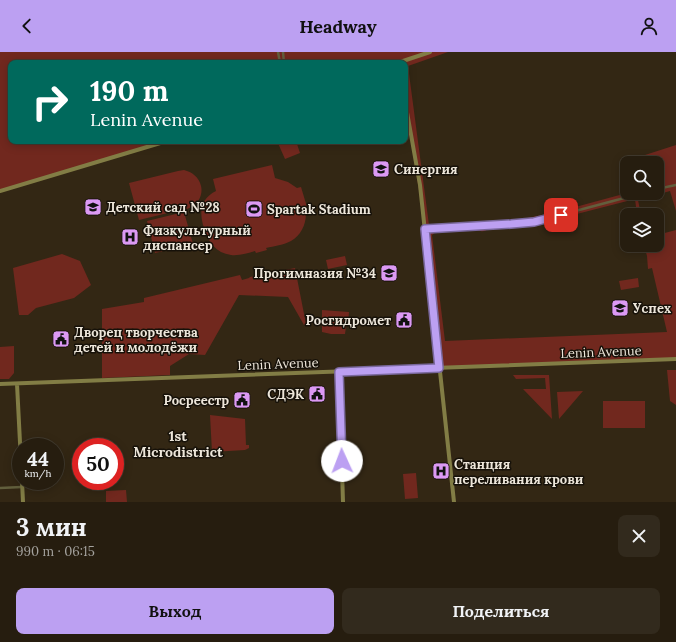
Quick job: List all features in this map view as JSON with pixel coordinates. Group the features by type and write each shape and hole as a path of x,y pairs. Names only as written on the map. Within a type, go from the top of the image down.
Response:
{"main road":[{"path":"406,60 430,52"},
{"path":"408,118 425,229 454,502"},
{"path":"0,191 157,144"},
{"name":"Lenin Avenue","path":"0,384 676,360"},
{"path":"339,372 343,502"},
{"path":"17,384 20,438"},
{"path":"22,490 23,502"}],"street":[{"path":"664,188 676,185"},
{"path":"425,229 492,226 534,222 620,199"},
{"path":"0,488 12,487"}],"shaded area":[{"path":"0,52 448,52 408,66 408,60 8,60 8,144 157,144 0,191"},
{"path":"408,66 429,225 522,219 557,212 620,195 620,200 631,200 538,224 489,228 484,231 437,231 432,235 445,341 667,332 652,268 648,269 646,252 664,252 664,233 676,230 676,359 439,368 425,229 408,120"},
{"path":"278,144 297,144 300,153 285,159"},
{"path":"676,145 676,211 670,191 664,193 664,156 645,155"},
{"name":"Spartak Stadium","path":"272,165 275,178 288,182 297,188 301,187 307,207 305,207 306,217 304,226 299,235 288,242 266,248 267,250 256,253 255,251 234,255 221,252 210,242 202,222 201,212 204,202 216,191 213,179"},
{"path":"184,170 195,175 199,180 201,192 200,198 196,203 186,209 139,220 129,183"},
{"path":"635,200 638,200 640,208 636,208"},
{"path":"184,212 193,244 155,253 147,221"},
{"path":"62,254 80,261 91,285 74,298 36,308 28,315 19,315 13,268"},
{"path":"345,256 347,265 328,269 326,260"},
{"path":"295,268 306,324 304,325 288,297 239,295 205,355 189,354 170,366 170,375 102,378 102,309 144,302 144,298 240,275 242,280"},
{"path":"638,278 639,287 621,290 619,281"},
{"path":"322,310 349,312 345,334 331,334 322,332"},
{"path":"14,346 14,373 9,379 0,379 0,347"},
{"path":"667,370 676,370 676,405 670,401"},
{"path":"513,375 549,375 552,419 523,389 546,389 545,378 516,379"},
{"path":"583,391 559,419 557,392"},
{"path":"603,401 645,401 645,428 603,428"},
{"path":"210,415 245,419 246,445 249,445 249,448 245,450 212,452"},
{"path":"416,473 418,498 405,499 403,474"},
{"path":"126,490 127,502 106,502 106,491"}],"place":[{"name":"Синергия","path":"381,169"},
{"name":"Детский сад №28","path":"93,207"},
{"name":"Spartak Stadium","path":"254,209"},
{"name":"Физкультурный диспансер","path":"130,237"},
{"name":"Прогимназия №34","path":"389,273"},
{"name":"Успех","path":"620,308"},
{"name":"Росгидромет","path":"404,320"},
{"name":"Дворец творчества детей и молодёжи","path":"61,339"},
{"name":"СДЭК","path":"317,394"},
{"name":"Росреестр","path":"242,400"},
{"name":"Станция переливания крови","path":"441,471"}],"district":[{"name":"1st Microdistrict","path":"178,444"}],"route":[{"path":"342,461 339,372 439,368 425,229 492,226 534,222 561,215"}]}
